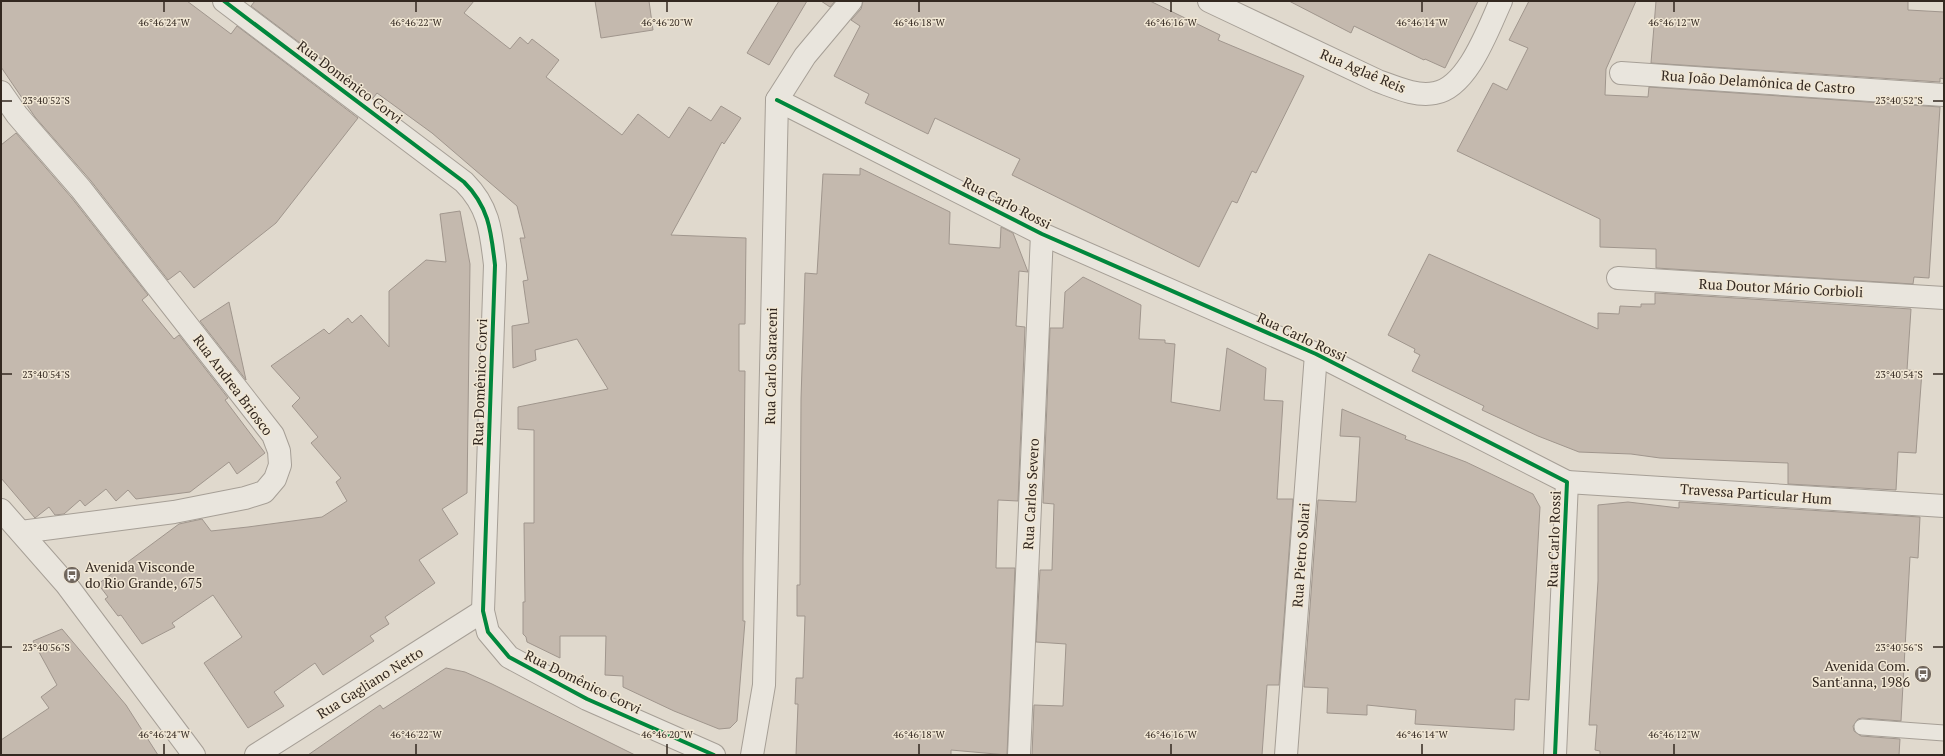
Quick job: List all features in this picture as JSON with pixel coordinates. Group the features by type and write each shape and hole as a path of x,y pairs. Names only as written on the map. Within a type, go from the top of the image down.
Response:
{"street":[{"name":"Rua Domênico Corvi","path":"224,1 464,182 483,207 491,230 495,264 483,611 488,632 509,657 587,699 714,755"},
{"path":"777,100 805,56 851,1"},
{"name":"Rua Aglaê Reis","path":"1209,1 1378,81 1405,90 1435,93 1454,86 1470,64 1501,1"},
{"name":"Rua João Delamônica de Castro","path":"1621,73 1944,95"},
{"name":"Rua Andrea Briosco","path":"1,92 16,114 81,189 272,435 279,452 280,465 275,479 264,492 258,494 174,512 21,532"},
{"name":"Rua Carlo Rossi","path":"777,100 1042,234 1316,354 1567,482 1555,755"},
{"name":"Rua Carlo Saraceni","path":"752,755 764,685 777,100"},
{"name":"Rua Carlos Severo","path":"1019,755 1042,234"},
{"name":"Rua Doutor Mário Corbioli","path":"1618,278 1944,298"},
{"name":"Rua Pietro Solari","path":"1286,755 1316,354"},
{"name":"Travessa Particular Hum","path":"1567,482 1944,506"},
{"path":"1,510 66,584 194,755"},
{"name":"Rua Gagliano Netto","path":"256,755 483,611"}],"lane":[{"path":"1862,727 1944,733"}],"building":[{"path":"1,1 187,1 231,34 237,26 358,118 276,223 194,288 180,271 168,280 91,181 35,117 1,67"},
{"path":"255,1 474,1 464,13 510,49 520,37 528,44 532,39 559,60 546,77 622,135 638,114 669,138 689,107 711,121 721,106 741,118 724,144 722,142 671,235 746,238 745,324 739,324 739,371 745,371 743,621 745,621 737,721 730,728 719,729 674,711 623,687 623,676 605,675 606,636 560,636 560,658 527,642 526,637 523,634 523,602 525,602 524,523 534,523 534,430 518,429 518,407 608,389 577,339 535,350 536,360 513,368 512,326 529,323 523,281 528,280 520,238 525,238 517,206 432,133 377,93 373,98 251,6"},
{"path":"595,1 649,1 653,30 601,38"},
{"path":"779,1 807,1 769,65 747,53"},
{"path":"821,1 835,1 830,7"},
{"path":"863,1 1150,1 1220,35 1218,40 1304,76 1256,173 1252,171 1237,203 1232,201 1199,267 1012,175 1020,159 935,118 928,134 865,103 869,94 834,76 860,26 851,20 861,9"},
{"path":"1289,1 1478,1 1445,68 1425,59 1424,60 1354,26 1351,33"},
{"path":"1529,1 1636,1 1606,69 1605,95 1648,97 1649,87 1940,107 1929,278 1914,277 1913,284 1656,268 1656,249 1600,247 1600,219 1457,151 1493,83 1507,90 1528,48 1509,40"},
{"path":"1656,1 1908,1 1908,10 1944,12 1944,79 1940,78 1940,82 1651,63"},
{"path":"16,133 71,197 148,295 142,300 174,339 179,335 228,398 225,400 265,453 237,474 229,462 190,492 136,499 128,490 116,501 106,489 85,506 80,500 64,514 55,515 49,507 35,518 1,478 1,145"},
{"path":"860,168 950,212 949,244 1000,248 1001,227 1013,233 1028,272 1019,271 1016,326 1025,327 1018,501 998,500 996,568 1015,568 1007,755 951,750 951,755 796,755 798,704 795,704 796,678 803,678 805,616 797,616 797,585 800,585 801,399 805,273 817,274 823,174 860,175"},
{"path":"460,211 470,264 467,493 442,509 458,534 419,560 435,583 385,617 389,624 370,636 374,641 323,675 315,663 274,692 284,706 248,728 204,663 242,637 213,595 172,623 175,627 142,644 121,615 118,616 105,599 108,597 98,584 179,524 202,519 211,531 322,517 347,501 336,482 341,478 311,443 318,437 292,406 300,398 271,366 324,329 329,334 348,318 352,323 361,315 389,347 389,291 426,260 446,262 440,214"},
{"path":"1429,254 1598,329 1598,313 1619,314 1620,306 1641,307 1641,304 1655,304 1655,293 1911,309 1907,370 1922,371 1916,453 1898,452 1896,490 1788,484 1788,463 1660,458 1631,454 1579,452 1538,436 1482,410 1484,406 1412,371 1420,355 1414,352 1415,349 1388,335"},
{"path":"1083,277 1141,305 1139,339 1165,340 1165,343 1175,344 1171,402 1220,411 1227,348 1266,368 1264,400 1283,401 1277,499 1293,499 1279,685 1267,685 1262,755 1032,755 1034,705 1063,706 1066,644 1036,642 1040,570 1052,570 1054,504 1043,503 1050,328 1063,328 1065,292"},
{"path":"229,302 246,380 200,321"},
{"path":"1342,409 1406,436 1405,439 1466,462 1533,494 1540,507 1529,700 1515,699 1514,730 1415,724 1416,710 1367,705 1367,715 1327,713 1328,688 1304,687 1318,500 1356,502 1360,437 1340,436"},
{"path":"1628,502 1679,508 1679,502 1920,517 1918,558 1910,557 1901,721 1862,718 1858,719 1853,726 1854,731 1861,736 1900,739 1899,755 1600,755 1600,751 1595,750 1597,725 1589,725 1598,581 1598,505"},
{"path":"62,629 126,705 158,755 1,755 1,740 49,708 41,697 57,685 33,641"},
{"path":"446,668 465,672 492,684 635,755 308,755 380,705 383,709"}],"cycle path":[{"path":"224,1 464,182 472,191 484,210 490,230 495,265 483,611 488,632 509,657 587,699 714,755"},
{"path":"777,100 1042,234 1316,354 1567,482 1555,755"}],"place":[{"name":"Avenida Visconde do Rio Grande, 675","path":"72,575"},
{"name":"Avenida Com. Sant'anna, 1986","path":"1923,674"}]}
